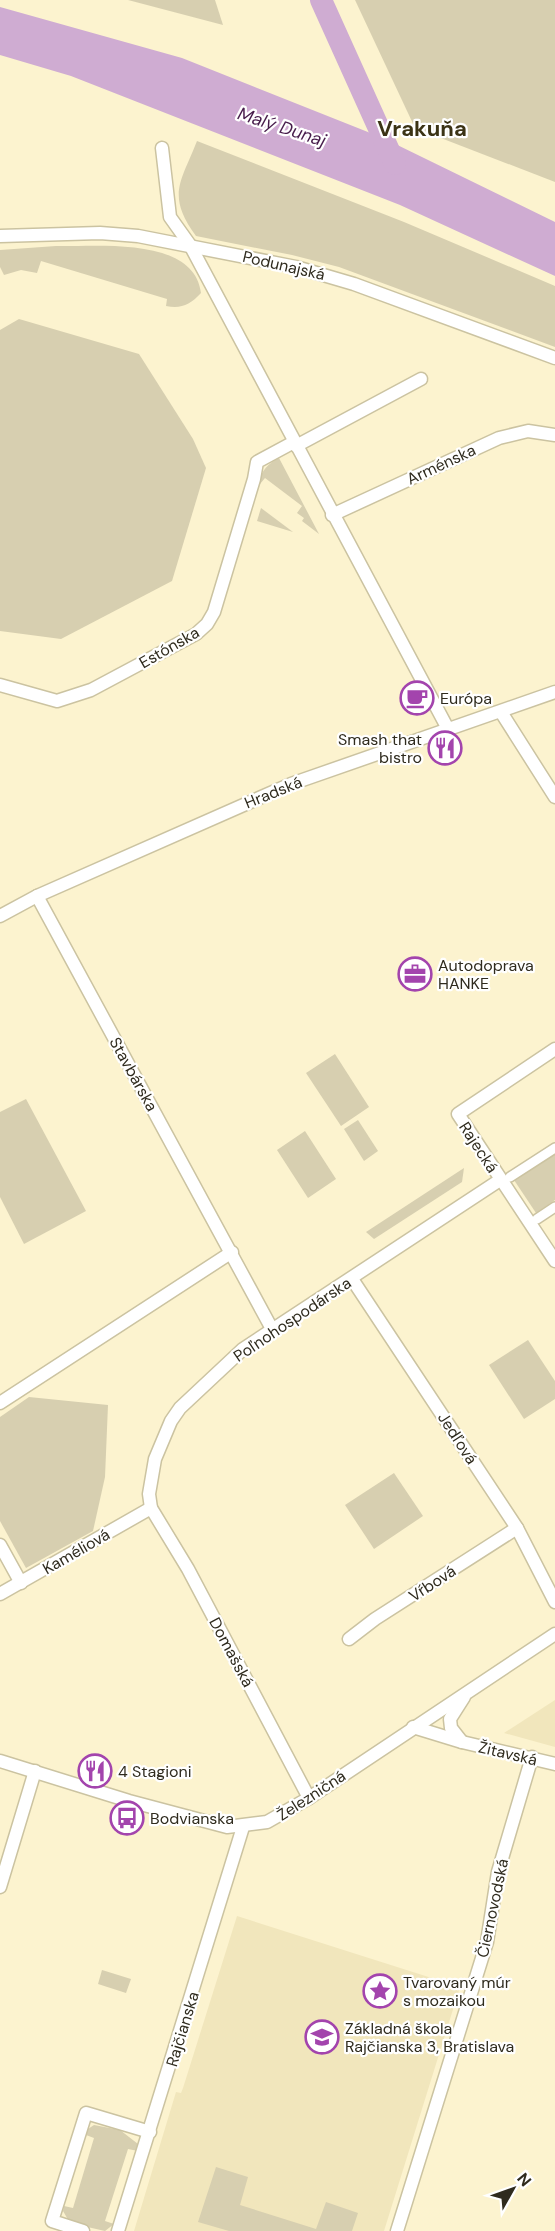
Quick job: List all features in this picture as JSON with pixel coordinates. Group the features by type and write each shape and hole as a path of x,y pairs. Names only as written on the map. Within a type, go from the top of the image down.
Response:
{"street":[{"path":"162,147 170,217 190,245 448,729"},
{"name":"Podunajská","path":"0,236 100,233 146,237 325,274 555,358"},
{"name":"Estónska","path":"0,686 49,699 67,699 91,690 201,630 213,612 254,479 257,462 421,379"},
{"name":"Arménska","path":"332,515 499,438 528,431 555,435"},
{"name":"Hradská","path":"0,916 37,896 291,784 555,692"},
{"path":"501,712 555,797"},
{"name":"Stavbárska","path":"37,896 272,1329"},
{"name":"Rajecká","path":"555,1049 458,1114 505,1178 555,1261"},
{"name":"Poľnohospodárska","path":"151,1508 149,1494 155,1459 171,1420 190,1396 217,1370 272,1329 555,1148"},
{"path":"537,1219 555,1208"},
{"path":"0,1402 232,1252"},
{"name":"Jedľová","path":"352,1279 517,1528 555,1602"},
{"name":"Kaméliová","path":"0,1594 151,1508"},
{"name":"Domašská","path":"151,1508 193,1578 309,1798"},
{"name":"Vŕbová","path":"349,1640 375,1619 517,1528"},
{"path":"0,1545 21,1583"},
{"name":"Železničná","path":"0,1761 219,1826 243,1827 275,1819 309,1798 555,1634"},
{"name":"Žitavská","path":"462,1742 451,1728 450,1719 469,1690"},
{"name":"Žitavská","path":"413,1727 462,1742 555,1764"},
{"name":"Čiernovodská","path":"397,2231 487,1942 498,1872 532,1757"},
{"path":"0,1887 35,1772"},
{"name":"Rajčianska","path":"118,2231 243,1827"},
{"path":"83,2231 52,2221 86,2112 150,2132"}],"shaded area":[{"path":"128,0 215,0 223,25"},
{"path":"355,0 555,0 555,182 415,128"},
{"path":"197,141 404,222 555,286 555,347 339,267 196,236 181,210 179,188"},
{"path":"56,246 118,246 163,253 181,262 194,275 201,293 185,305 171,307 166,306 167,299 41,261 37,273 21,270 4,275 0,267 0,250"},
{"path":"19,319 139,354 193,439 206,468 172,581 61,639 0,631 0,330"},
{"path":"279,458 319,534 302,521 304,518 297,513 302,506 265,478 260,484 265,468"},
{"path":"261,508 293,532 257,521"},
{"path":"335,1054 369,1107 341,1126 306,1073"},
{"path":"26,1099 86,1211 24,1244 0,1197 0,1112"},
{"path":"358,1120 378,1151 364,1161 344,1129"},
{"path":"305,1131 336,1179 308,1198 277,1150"},
{"path":"555,1153 555,1200 536,1213 514,1180"},
{"path":"464,1168 462,1182 374,1239 366,1232"},
{"path":"528,1340 555,1381 555,1399 524,1419 489,1365"},
{"path":"29,1397 108,1405 105,1477 93,1531 26,1568 0,1521 0,1417"},
{"path":"394,1473 423,1516 374,1549 345,1505"},
{"path":"555,1700 555,1747 504,1733"},
{"name":"Základná škola Rajčianska 3, Bratislava","path":"237,1916 460,1987 384,2231 134,2231 176,2092 181,2093 183,2088"},
{"path":"102,1970 131,1979 126,1993 98,1984"},
{"path":"94,2125 120,2130 138,2144 138,2151 128,2149 105,2221 114,2224 105,2231 70,2223 63,2211 64,2206 73,2208 94,2138 86,2135 88,2129"},
{"path":"216,2167 248,2177 240,2205 316,2229 326,2202 358,2213 352,2231 229,2231 198,2222"}],"water":[{"name":"Malý Dunaj","path":"0,7 182,58 383,138 555,222 555,276 400,205 71,76 0,55"}],"waterway":[{"path":"321,0 395,164"}],"place":[{"name":"Európa","path":"417,698"},
{"name":"Smash that bistro","path":"445,748"},
{"name":"Autodoprava HANKE","path":"415,974"},
{"name":"4 Stagioni","path":"95,1771"},
{"name":"Bodvianska","path":"127,1818"},
{"name":"Tvarovaný múr s mozaikou","path":"380,1991"},
{"name":"Základná škola Rajčianska 3, Bratislava","path":"322,2037"}],"district":[{"name":"Vrakuňa","path":"422,128"}]}
